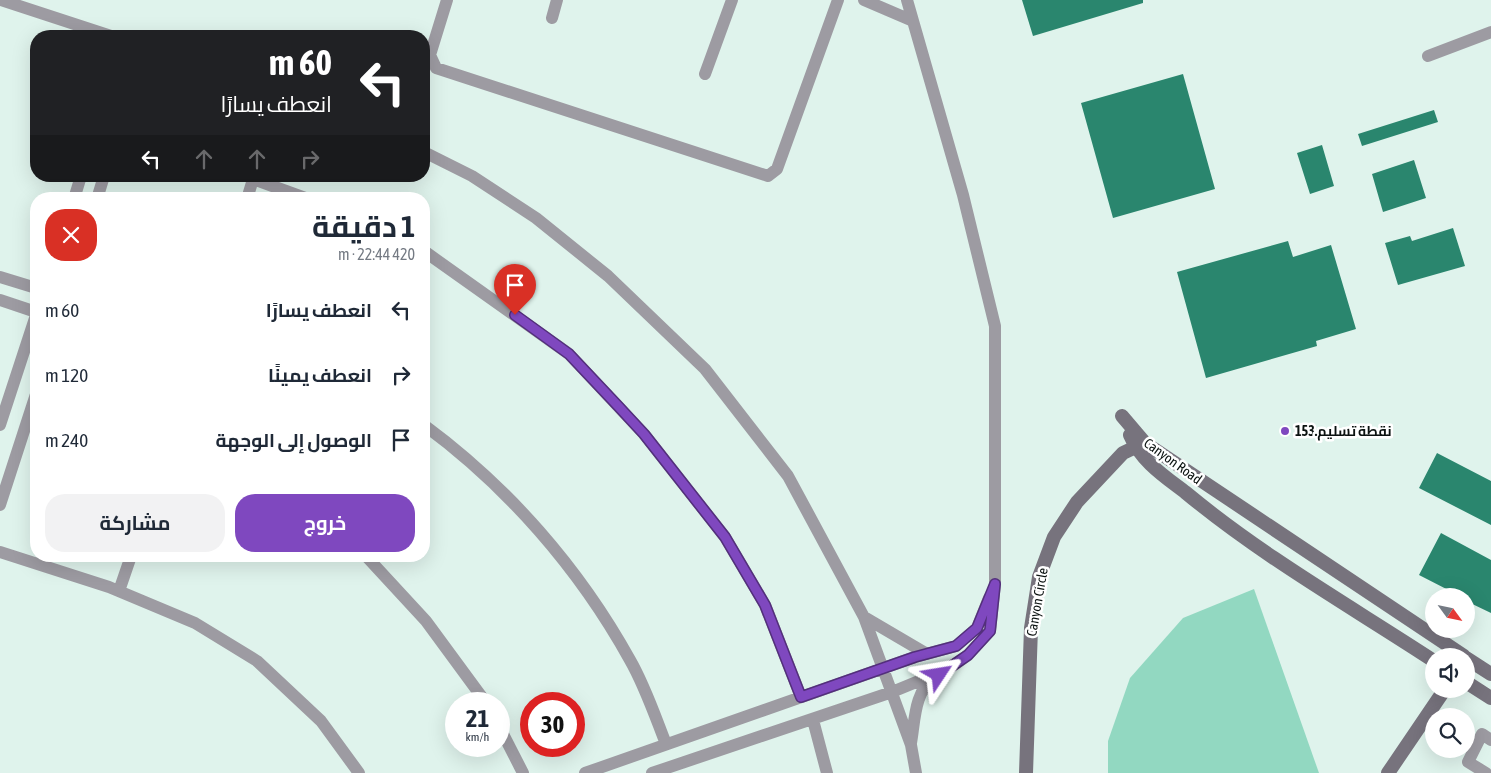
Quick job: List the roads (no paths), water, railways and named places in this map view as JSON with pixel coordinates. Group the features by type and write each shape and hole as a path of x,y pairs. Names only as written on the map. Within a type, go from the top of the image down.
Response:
{"main road":[{"name":"Canyon Road","path":"1140,444 1452,648"},
{"name":"Canyon Road","path":"1140,444 1148,463 1221,522 1425,655"},
{"name":"Canyon Circle","path":"1026,773 1031,628 1039,577 1054,537 1077,502 1122,453 1140,444"},
{"name":"Canyon Road","path":"1475,663 1491,674"},
{"path":"1475,688 1491,698"},
{"path":"1388,773 1439,698"}],"street":[{"path":"1,0 93,30"},
{"path":"447,0 430,55 436,68 768,176 777,169 838,0"},
{"path":"552,18 557,0"},
{"path":"705,74 732,0"},
{"path":"864,0 913,21"},
{"path":"907,0 963,195 995,326 995,584 990,631 968,655 930,681 919,698 910,745"},
{"path":"1428,56 1491,32"},
{"path":"430,155 472,176 536,218 608,276 705,369 788,476 864,617 910,745 916,773"},
{"path":"266,182 291,192"},
{"path":"430,255 569,354 644,434 725,537 765,605 801,697"},
{"path":"0,277 30,286"},
{"path":"0,300 30,312"},
{"path":"0,426 30,333"},
{"path":"0,504 30,412"},
{"path":"430,429 457,449 520,508 573,572 630,661 666,744"},
{"path":"0,552 30,562"},
{"path":"31,562 119,591 195,623 257,661 321,721 359,773"},
{"path":"119,591 129,562"},
{"path":"372,562 426,620 478,692"},
{"path":"585,773 801,697 956,646 977,628 995,584"},
{"path":"864,617 927,654"},
{"path":"652,773 677,769 892,692 948,669"},
{"path":"813,720 827,773"},
{"path":"1486,773 1468,762 1482,734 1491,740"},
{"path":"510,748 523,773"}],"place":[{"name":"نقطة تسليم.153","path":"1285,431"}]}
